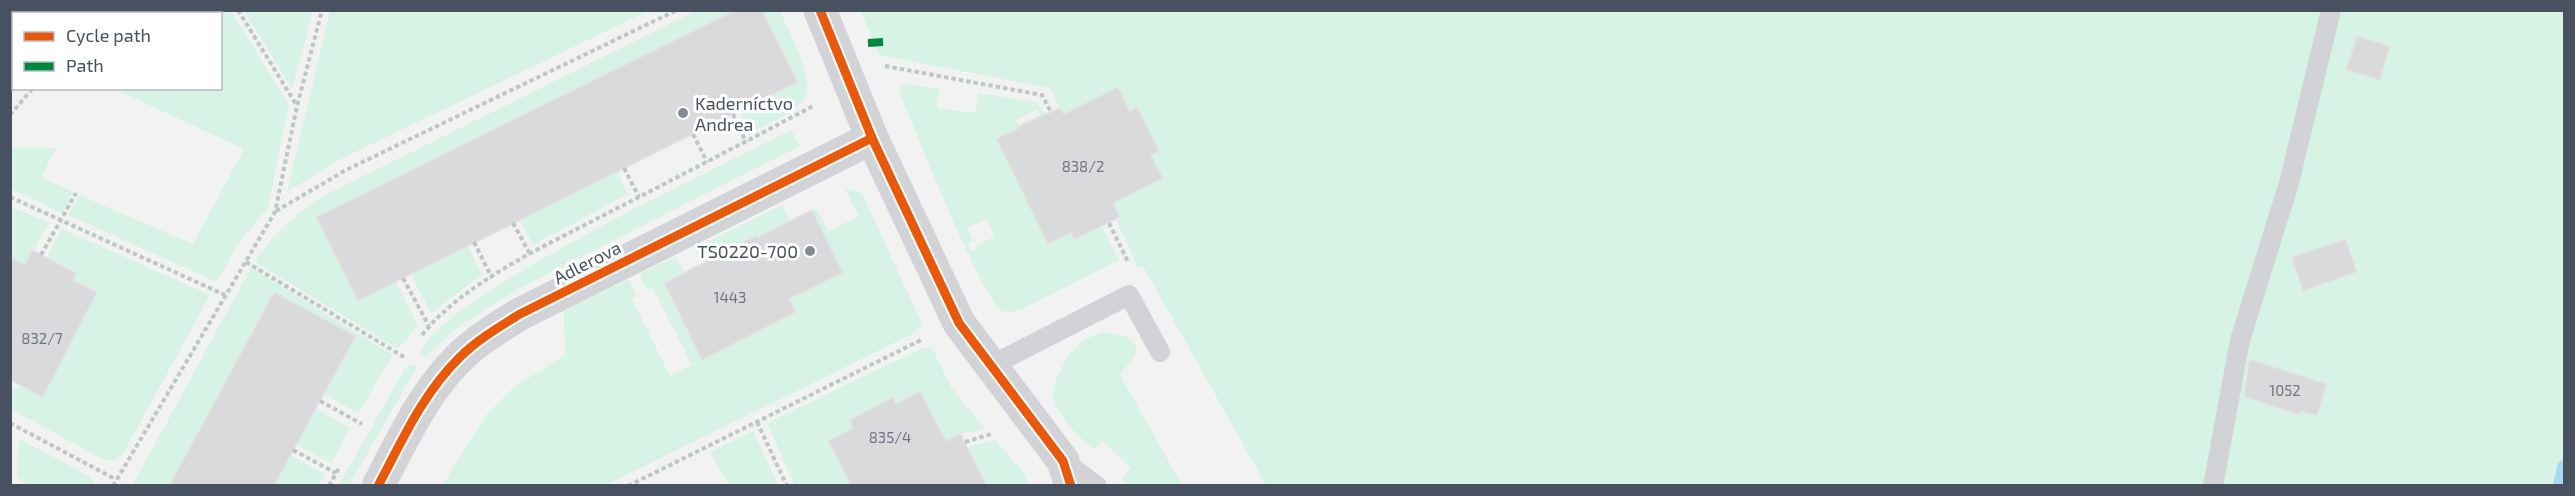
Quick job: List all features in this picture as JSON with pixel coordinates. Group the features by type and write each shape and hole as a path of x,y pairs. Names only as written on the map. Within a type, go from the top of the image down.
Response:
{"street":[{"path":"820,10 872,138 959,322 992,365 1067,474"},
{"name":"Adlerova","path":"378,486 418,411 445,373 479,341 520,314 872,138"}],"lane":[{"path":"2213,486 2240,340 2289,183 2331,10"},
{"path":"992,365 1129,295 1160,352"},
{"path":"1067,474 1097,486"}],"path":[{"path":"238,10 297,106"},
{"path":"113,486 115,479 275,212 297,106 322,10"},
{"path":"275,212 346,170 677,10"},
{"path":"877,65 1042,95 1051,112"},
{"path":"10,115 31,90"},
{"path":"733,114 746,142"},
{"path":"693,134 707,162"},
{"path":"624,168 639,197"},
{"path":"41,255 76,193"},
{"path":"10,197 226,295"},
{"path":"513,223 530,254"},
{"path":"1109,223 1129,262 1119,267"},
{"path":"474,242 492,278"},
{"path":"246,262 404,357"},
{"path":"404,278 429,326"},
{"path":"628,486 934,334"},
{"path":"320,401 362,424"},
{"path":"757,422 787,486"},
{"path":"10,423 115,479"},
{"path":"965,442 997,431"},
{"path":"293,450 336,473"}],"green space":[{"path":"86,10 231,11 289,105 268,207 236,247 217,282 68,215 79,195 193,244 244,149 117,90 222,90 222,12 85,12"},
{"path":"244,11 313,11 292,89"},
{"path":"330,11 648,11 343,158 287,192"},
{"path":"696,11 737,11 317,217 396,282 418,326 398,349 255,262 285,226 321,197"},
{"path":"762,11 780,11 804,67 807,89 805,97 795,109 751,132 740,110"},
{"path":"861,11 2564,11 2564,485 1266,485 1143,266 1138,267 1116,220 1120,218 1113,203 1163,178 1151,155 1158,150 1137,107 1130,111 1118,87 1064,114 1049,88 879,55"},
{"path":"906,84 939,89 937,108 976,113 978,93 1036,102 1046,115 1042,117 1037,110 1016,120 1019,128 996,139 1048,244 1071,233 1075,240 1102,227 1119,260 1024,308 1010,312 1002,311 992,300 964,246 900,93 901,86","holes":["986,219 995,236 977,246 978,249 972,252 968,244 973,241 967,228"]},
{"path":"791,130 800,146 518,289 458,327 424,358 420,354 436,331 474,302 526,269 587,234"},
{"path":"56,148 41,177 73,192 62,213 11,189 11,149"},
{"path":"617,172 628,194 533,245 520,220"},
{"path":"845,189 862,193 922,324 916,332 606,485 442,486 486,415 513,388 565,355 564,311 629,279 637,296 632,299 670,376 692,365 653,288 647,290 639,274 676,257 684,272 664,283 702,360 796,311 757,235 702,263 694,248 782,205 791,221 808,290 843,273 812,210 816,208 829,231 859,216"},
{"path":"10,206 49,223 25,265 11,257"},
{"path":"62,229 210,295 124,452 115,460 104,460 11,409 10,389 15,391 96,292 73,280 76,273 47,258"},
{"path":"468,246 482,275 431,313 411,274"},
{"path":"251,268 393,355 358,413 324,394 355,336 274,292 169,485 132,486"},
{"path":"1104,332 1127,337 1136,346 1136,353 1120,375 1182,485 1129,485 1121,478 1131,468 1103,441 1094,450 1070,427 1056,406 1055,384 1068,357 1080,343"},
{"path":"922,348 932,348 951,387 985,429 960,434 946,441 920,391 896,404 892,397 850,420 853,428 828,441 852,485 795,486 767,423"},
{"path":"410,365 417,367 349,485 339,485 404,370"},
{"path":"316,409 350,428 331,463 296,445"},
{"path":"753,431 778,485 729,485 710,452"},
{"path":"19,439 89,476 96,485 26,485 17,476"},
{"path":"995,440 1024,473 1028,485 978,485 977,483 984,479 968,447"},
{"path":"290,455 325,474 319,485 274,486"}],"building":[{"path":"736,10 762,10 798,82 358,301 316,217"},
{"path":"2357,36 2390,46 2380,80 2346,70"},
{"path":"1118,87 1130,111 1137,107 1159,151 1151,155 1163,178 1113,203 1120,217 1074,240 1071,233 1048,244 996,139 1019,128 1018,126 1060,108 1064,114"},
{"path":"812,210 843,273 789,299 796,312 702,360 664,283 757,235 758,237"},
{"path":"2346,239 2357,272 2303,291 2291,257"},
{"path":"32,250 76,273 73,280 97,292 43,397 10,380 10,257 25,265"},
{"path":"274,292 356,336 274,486 169,486"},
{"path":"2249,359 2327,384 2317,416 2301,411 2300,415 2244,397"},
{"path":"920,391 946,441 960,433 987,486 852,486 828,441 853,428 850,420 893,397 896,404"}],"waterway":[{"path":"2560,486 2564,467"}],"marked path":[{"path":"868,43 884,42"}],"cycle path":[{"path":"820,10 872,138 959,323 1063,461 1071,486"},
{"path":"378,486 414,418 435,386 460,357 488,334 520,314 872,138"}],"place":[{"name":"Kaderníctvo Andrea","path":"683,113"},
{"name":"TS0220-700","path":"810,251"}]}
